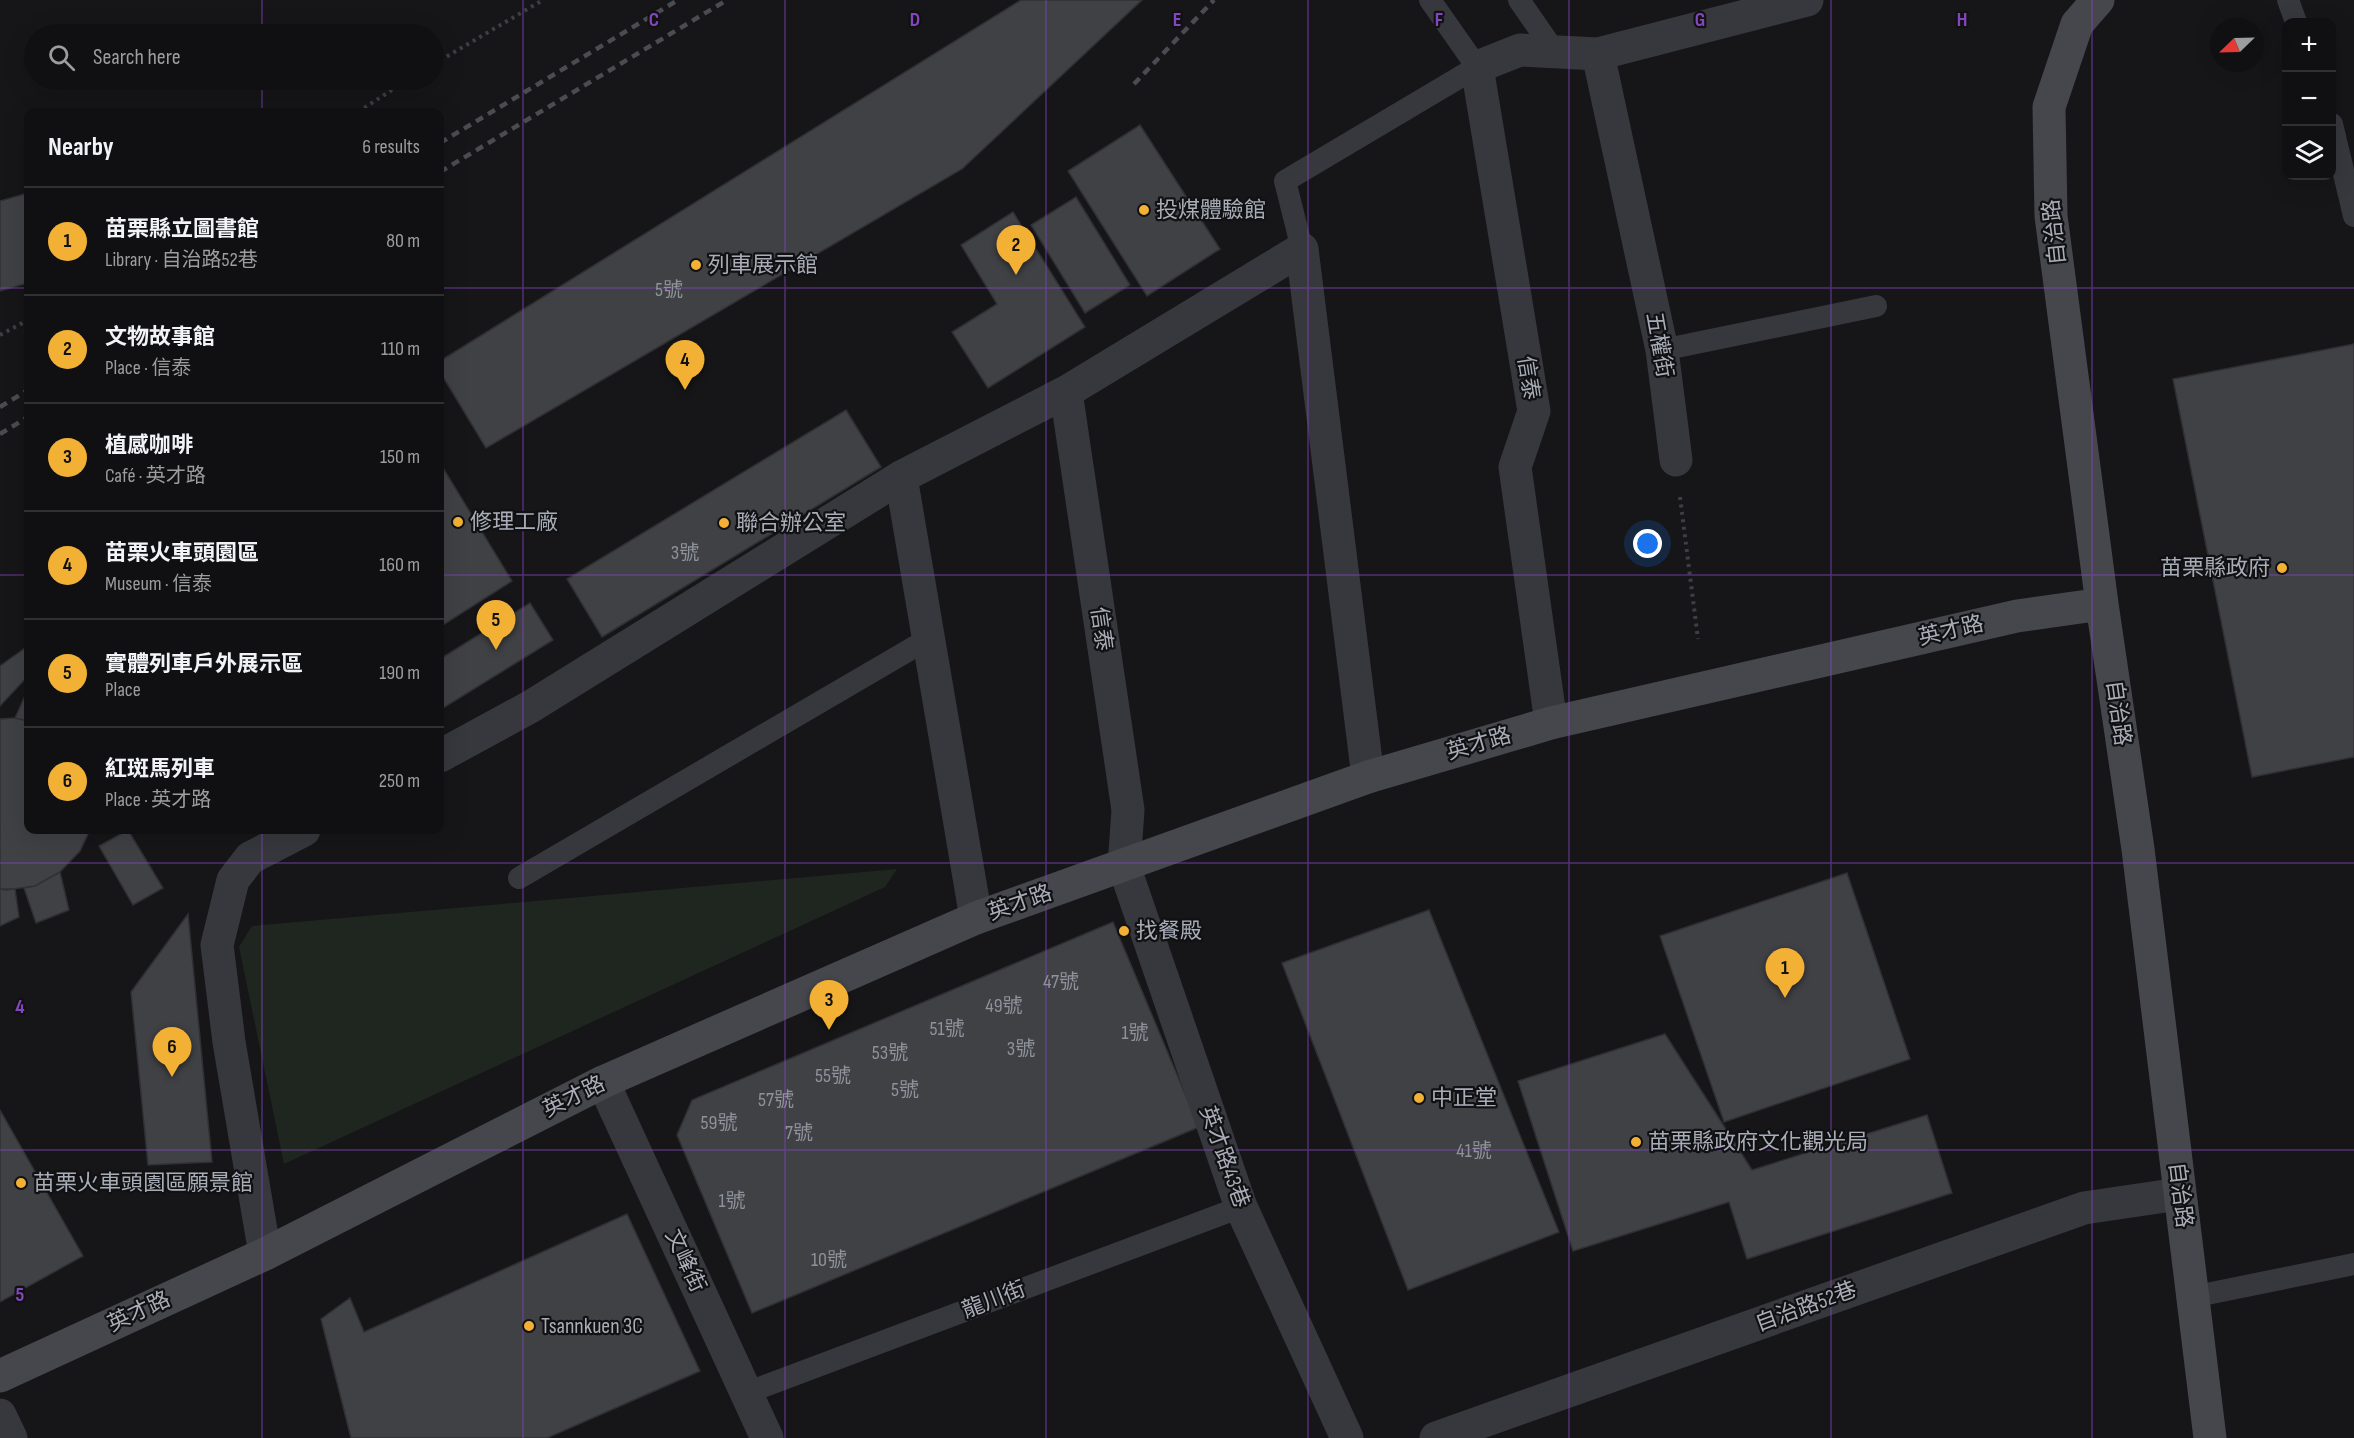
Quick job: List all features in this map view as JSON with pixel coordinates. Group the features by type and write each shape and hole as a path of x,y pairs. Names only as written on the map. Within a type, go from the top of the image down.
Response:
{"street":[{"path":"1477,68 1520,50 1598,54 1807,0"},
{"name":"自治路","path":"2098,0 2077,24 2049,107 2051,216 2102,604 2138,849 2210,1438"},
{"name":"五權街","path":"1598,54 1662,350 1676,460"},
{"name":"信泰","path":"1477,68 1533,411 1515,467 1551,723"},
{"path":"444,754 530,707 901,477 1066,392 1302,249 1368,777"},
{"name":"信泰","path":"1066,392 1128,810 1124,866"},
{"path":"901,477 976,918"},
{"name":"英才路","path":"0,1376 265,1254 603,1082 976,918 1368,777 1551,723 1704,686 2017,616 2102,604"},
{"path":"265,1254 229,1042 217,945 233,880 250,858 296,834"},
{"name":"英才路43巷","path":"1124,866 1241,1207 1347,1438"},
{"name":"文峰街","path":"603,1082 767,1438"},
{"name":"自治路52巷","path":"1436,1438 2084,1208 2179,1194"},
{"path":"0,1415 11,1438"}],"lane":[{"path":"1302,249 1285,181 1477,68 1430,0"},
{"path":"1520,0 1555,51"},
{"path":"2288,0 2295,18"},
{"path":"2340,131 2354,216"},
{"path":"1662,350 1876,306"},
{"path":"519,878 928,639"},
{"name":"龍川街","path":"746,1393 1241,1207"},
{"path":"2192,1297 2354,1264"}],"path":[{"path":"444,58 543,0"},
{"path":"364,108 392,90"},
{"path":"0,335 24,322"},
{"path":"1676,460 1698,639"}],"shaded area":[{"path":"897,869 885,887 284,1164 239,947 252,926"}],"building":[{"name":"列車展示館","path":"1021,0 1142,0 962,169 486,448 444,379 444,359"},
{"name":"投煤體驗館","path":"1140,125 1220,249 1147,296 1068,171"},
{"path":"24,194 24,284 0,291 0,201"},
{"path":"1076,197 1130,285 1085,313 1031,225"},
{"path":"1013,212 1085,327 988,388 952,332 997,304 961,245"},
{"name":"苗栗縣政府","path":"2354,344 2354,757 2252,777 2173,379"},
{"name":"聯合辦公室","path":"846,410 881,467 602,637 567,579"},
{"name":"修理工廠","path":"444,470 512,581 444,624"},
{"path":"530,603 553,640 444,708 444,657"},
{"path":"24,649 24,680 0,706 0,666"},
{"path":"24,698 24,720 15,718"},
{"path":"0,719 24,720 24,834 88,834 80,851 60,872 35,886 6,890 0,889"},
{"path":"121,834 130,834 163,888 133,905 99,846"},
{"path":"60,872 69,910 36,923 24,888 35,886"},
{"path":"1847,873 1910,1059 1724,1122 1660,936"},
{"path":"0,889 15,889 19,917 0,926"},
{"name":"中正堂","path":"1429,910 1559,1232 1408,1290 1282,963"},
{"path":"188,914 212,1162 148,1165 131,992"},
{"path":"1113,922 1199,1127 752,1313 677,1135 692,1100"},
{"name":"苗栗縣政府文化觀光局","path":"1665,1034 1752,1170 1927,1115 1952,1193 1747,1259 1729,1202 1573,1251 1518,1081"},
{"name":"苗栗火車頭園區願景館","path":"0,1110 83,1256 0,1302"},
{"name":"Tsannkuen 3C","path":"627,1214 700,1371 547,1438 351,1438 321,1319 350,1298 364,1332"}],"railway":[{"path":"444,141 678,0"},
{"path":"444,170 727,0"},
{"path":"1134,84 1214,0"},
{"path":"0,407 24,392"},
{"path":"0,434 24,419"}],"place":[{"name":"投煤體驗館","path":"1144,210"},
{"name":"列車展示館","path":"696,265"},
{"name":"文物故事館","path":"1016,275"},
{"name":"苗栗火車頭園區","path":"685,390"},
{"name":"修理工廠","path":"458,522"},
{"name":"聯合辦公室","path":"724,523"},
{"name":"苗栗縣政府","path":"2282,568"},
{"name":"實體列車戶外展示區","path":"496,650"},
{"name":"找餐殿","path":"1124,931"},
{"name":"苗栗縣立圖書館","path":"1785,998"},
{"name":"植感咖啡","path":"829,1030"},
{"name":"紅斑馬列車","path":"172,1077"},
{"name":"中正堂","path":"1419,1098"},
{"name":"苗栗縣政府文化觀光局","path":"1636,1142"},
{"name":"苗栗火車頭園區願景館","path":"21,1183"},
{"name":"Tsannkuen 3C","path":"529,1326"}]}
